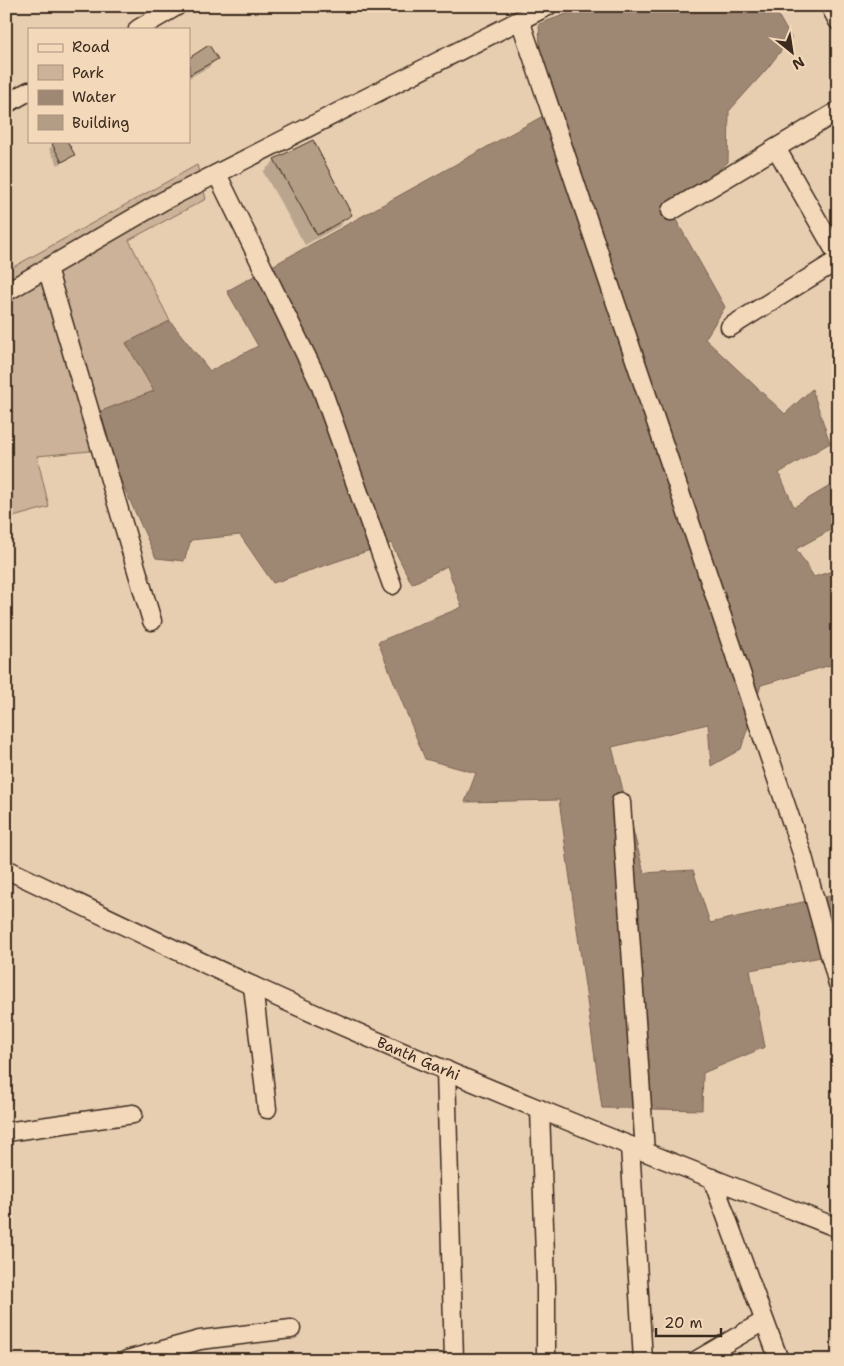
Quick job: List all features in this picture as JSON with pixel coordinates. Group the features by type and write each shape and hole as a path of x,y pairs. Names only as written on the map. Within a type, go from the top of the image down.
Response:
{"street":[{"path":"140,28 177,6"},
{"path":"6,292 163,201 548,6"},
{"path":"830,6 838,21"},
{"path":"520,20 802,853 838,984"},
{"path":"6,104 28,92"},
{"path":"671,211 838,111"},
{"path":"730,327 838,258 776,148"},
{"path":"218,174 320,384 392,585"},
{"path":"47,268 152,621"},
{"path":"621,802 638,1149 642,1360"},
{"name":"Banth Garhi","path":"6,869 252,986 446,1070 838,1228"},
{"path":"252,986 267,1109"},
{"path":"446,1070 454,1360"},
{"path":"540,1109 546,1285 546,1360"},
{"path":"6,1132 133,1114"},
{"path":"712,1178 779,1360"},
{"path":"697,1360 764,1321"},
{"path":"127,1360 200,1340 290,1329"}],"green space":[{"path":"197,165 206,199 129,240 170,321 126,343 154,391 91,415 101,450 37,456 49,507 6,519 6,271"}],"water":[{"path":"588,6 773,6 791,38 766,70 729,111 728,162 671,211 725,307 705,339 785,414 812,389 830,443 779,473 794,507 830,486 838,500 838,526 796,549 814,577 838,569 838,663 761,685 741,749 711,766 708,724 612,747 644,873 693,870 710,923 838,894 838,954 750,970 765,1047 703,1073 702,1110 602,1108 559,800 465,802 476,773 425,759 378,642 462,607 447,566 412,584 391,543 273,583 240,535 191,540 184,561 156,558 91,415 154,391 126,343 170,321 210,371 258,346 227,291 543,116 539,24"}],"building":[{"path":"209,45 218,59 190,74 190,57"},
{"path":"313,140 352,215 317,235 274,159"},
{"path":"55,142 68,142 75,155 62,162 52,144"}]}
